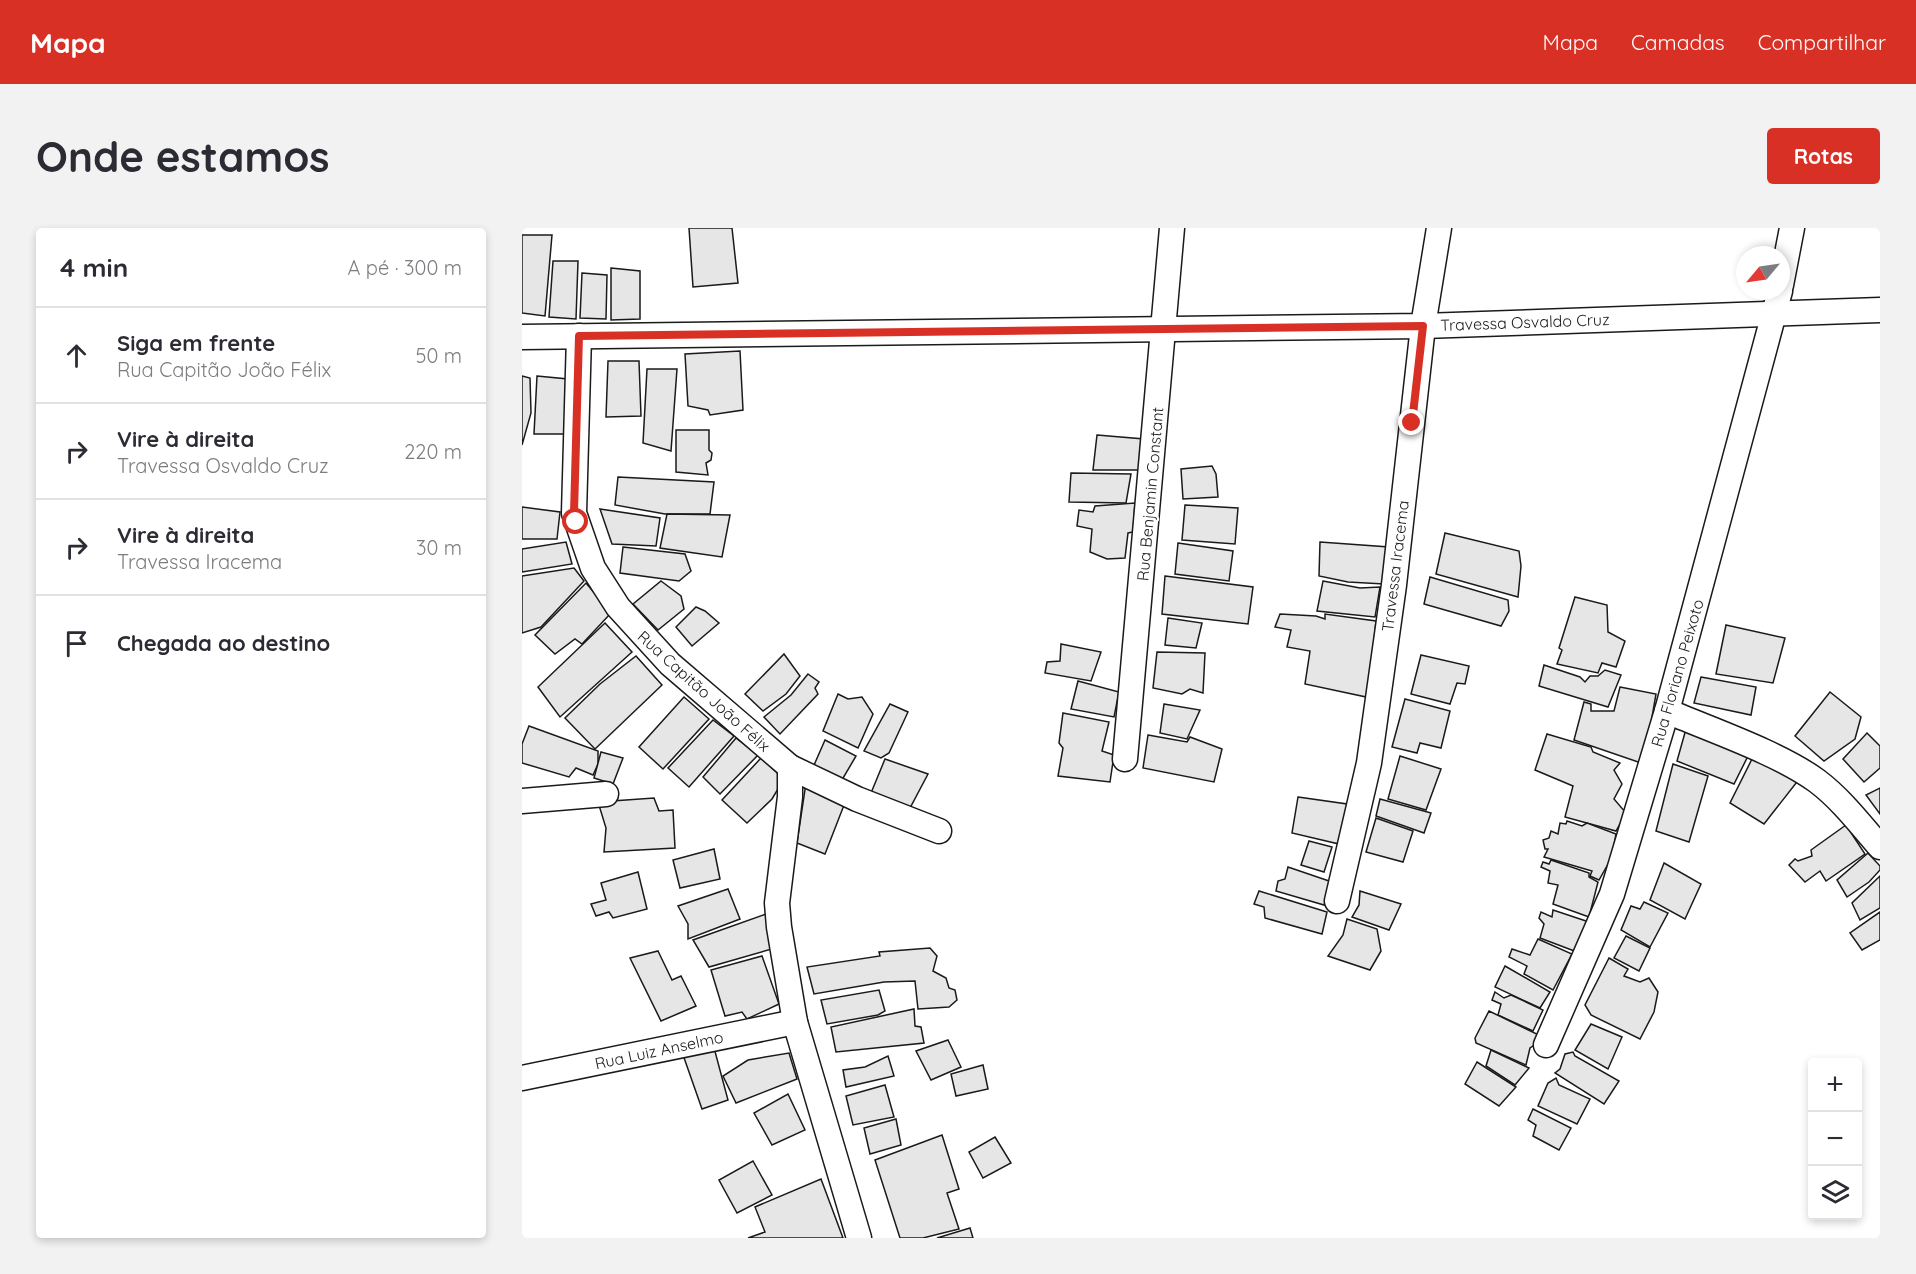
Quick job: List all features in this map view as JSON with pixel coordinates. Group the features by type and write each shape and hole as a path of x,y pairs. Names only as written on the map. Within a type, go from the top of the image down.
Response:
{"street":[{"name":"Rua Benjamin Constant","path":"1125,759 1166,327 1173,228"},
{"name":"Travessa Iracema","path":"1337,901 1369,763 1394,585 1423,326 1439,228"},
{"path":"1789,246 1792,228"},
{"name":"Travessa Osvaldo Cruz","path":"522,337 1166,327 1423,326 1778,301 1880,310"},
{"name":"Rua Floriano Peixoto","path":"1546,1045 1612,894 1667,711 1778,301"},
{"name":"Rua Capitão João Félix","path":"579,336 574,513 593,568 631,625 670,664 790,767 857,799 939,831"},
{"path":"1667,711 1789,764 1817,781 1880,847"},
{"path":"790,767 790,797 777,903 795,1022 859,1238"},
{"path":"522,801 606,794"},
{"name":"Rua Luiz Anselmo","path":"522,1078 795,1022"}],"building":[{"path":"689,228 732,228 738,283 693,287"},
{"path":"522,235 552,235 545,316 522,313"},
{"path":"553,261 578,261 576,319 549,317"},
{"path":"611,268 640,271 640,319 611,320"},
{"path":"582,273 607,275 606,319 580,318"},
{"path":"740,351 743,410 710,415 708,410 688,406 685,354"},
{"path":"608,361 639,361 641,416 606,417"},
{"path":"647,369 677,369 671,451 643,443"},
{"path":"522,376 530,378 531,413 522,445"},
{"path":"537,376 568,379 566,434 534,434"},
{"path":"676,430 709,430 709,450 712,453 711,460 706,463 708,475 676,472"},
{"path":"1097,435 1144,439 1139,470 1093,470"},
{"path":"1212,466 1216,474 1218,497 1183,499 1181,469"},
{"path":"1071,473 1131,474 1126,503 1069,502"},
{"path":"618,477 714,482 710,514 665,514 615,505"},
{"path":"1135,503 1133,532 1128,533 1125,558 1107,559 1090,552 1092,529 1077,526 1079,510 1093,512 1095,506"},
{"path":"1185,505 1238,508 1235,544 1182,540"},
{"path":"522,507 560,512 557,539 522,539"},
{"path":"600,509 660,518 656,546 612,544"},
{"path":"667,514 730,515 722,557 660,548"},
{"path":"1445,533 1519,551 1521,566 1518,597 1436,574"},
{"path":"566,542 572,564 522,572 522,549"},
{"path":"1320,542 1389,547 1384,584 1348,582 1319,576"},
{"path":"1178,543 1233,551 1229,581 1175,574"},
{"path":"623,547 685,554 691,571 679,581 620,573"},
{"path":"574,568 584,581 541,627 522,633 522,576"},
{"path":"1165,576 1253,587 1248,624 1162,614"},
{"path":"1430,577 1508,600 1509,611 1501,626 1424,604"},
{"path":"661,581 681,596 684,609 658,630 633,604"},
{"path":"1323,581 1360,588 1380,587 1375,617 1317,611"},
{"path":"586,583 611,613 582,644 575,639 555,654 535,635"},
{"path":"1575,597 1607,605 1608,632 1625,641 1616,667 1602,663 1598,673 1557,664 1562,650 1559,648"},
{"path":"696,607 705,611 719,623 692,646 676,627"},
{"path":"1280,614 1316,616 1325,619 1325,614 1376,621 1373,650 1377,672 1371,698 1305,684 1310,651 1287,647 1291,630 1275,627"},
{"path":"1168,618 1202,623 1196,648 1165,645"},
{"path":"605,623 632,652 560,717 538,687"},
{"path":"1726,625 1785,638 1773,683 1716,674"},
{"path":"1061,644 1101,652 1091,681 1045,673 1047,662 1060,661"},
{"path":"1157,652 1205,653 1203,693 1190,689 1182,694 1153,688"},
{"path":"784,654 800,676 786,694 763,711 745,694"},
{"path":"1421,655 1469,666 1465,684 1457,683 1450,704 1411,694"},
{"path":"636,656 662,685 595,749 565,718 600,684"},
{"path":"1544,665 1580,677 1585,682 1590,676 1598,676 1605,670 1621,675 1608,707 1539,686"},
{"path":"808,674 819,682 815,688 818,694 780,734 764,717 791,695"},
{"path":"1701,677 1756,687 1751,715 1694,703"},
{"path":"1078,681 1119,692 1114,717 1071,709"},
{"path":"1620,687 1656,694 1644,764 1574,740 1584,702 1591,704 1591,711 1614,711"},
{"path":"1830,692 1861,717 1855,739 1824,761 1795,736"},
{"path":"838,694 848,699 862,697 873,714 858,748 823,731"},
{"path":"684,697 709,719 663,769 639,747"},
{"path":"1405,699 1450,711 1441,748 1420,743 1417,753 1392,747"},
{"path":"890,704 908,712 889,753 881,758 864,751"},
{"path":"1164,704 1200,710 1187,739 1160,733"},
{"path":"1063,713 1109,722 1102,751 1114,755 1110,782 1058,776 1063,748 1059,743"},
{"path":"713,720 734,736 689,787 668,768"},
{"path":"529,726 598,751 598,764 593,775 576,768 569,777 522,763 522,744"},
{"path":"1686,729 1750,752 1734,784 1677,761"},
{"path":"1867,733 1880,746 1880,768 1864,782 1843,759"},
{"path":"1547,734 1591,747 1593,752 1620,763 1614,770 1622,784 1614,799 1626,813 1616,831 1565,817 1573,786 1535,770"},
{"path":"1148,735 1187,742 1190,737 1222,749 1214,782 1143,768"},
{"path":"736,738 758,755 720,794 703,777"},
{"path":"825,740 856,756 839,785 811,772"},
{"path":"601,752 623,758 613,784 594,778"},
{"path":"1754,755 1800,778 1764,824 1730,803"},
{"path":"1400,756 1441,769 1426,810 1388,799"},
{"path":"761,758 784,779 772,799 747,823 722,800"},
{"path":"885,759 928,774 910,808 871,793"},
{"path":"1673,764 1708,776 1689,842 1656,831"},
{"path":"806,783 846,800 825,854 797,843"},
{"path":"1880,788 1880,814 1866,795"},
{"path":"1298,797 1347,804 1339,844 1292,833"},
{"path":"654,798 659,811 673,810 675,848 604,852 606,828 598,802"},
{"path":"1380,799 1431,813 1424,833 1376,816"},
{"path":"1376,818 1413,831 1403,862 1366,852"},
{"path":"1567,821 1582,826 1587,823 1616,834 1612,857 1599,880 1590,876 1592,871 1544,857 1548,849 1545,849 1543,840 1549,838 1551,831 1558,834 1560,823 1566,824"},
{"path":"1846,825 1865,854 1826,881 1820,871 1805,882 1789,865 1795,859 1798,861 1812,856 1811,850"},
{"path":"1309,841 1332,847 1324,872 1301,865"},
{"path":"714,849 720,879 680,888 673,860"},
{"path":"1868,853 1880,866 1880,870 1869,882 1847,897 1837,880"},
{"path":"1551,860 1589,873 1589,877 1598,882 1589,917 1553,904 1558,885 1548,883 1550,871 1541,867 1543,862 1549,864"},
{"path":"1664,863 1701,884 1685,919 1650,900"},
{"path":"1288,867 1332,882 1324,905 1276,891 1278,881 1285,879"},
{"path":"638,872 647,909 613,918 609,912 596,916 591,904 606,900 601,883"},
{"path":"1880,876 1880,908 1860,920 1852,903"},
{"path":"728,889 740,919 688,939 688,924 678,906"},
{"path":"1259,891 1327,912 1322,934 1265,918 1264,907 1254,904"},
{"path":"1360,891 1401,904 1389,930 1352,917 1359,905"},
{"path":"1644,902 1668,913 1650,947 1621,930 1631,906 1640,909"},
{"path":"1553,910 1589,922 1577,952 1540,938 1544,924 1539,918 1541,912 1552,917"},
{"path":"1880,912 1880,940 1862,950 1850,933"},
{"path":"766,914 776,936 775,948 709,967 693,940"},
{"path":"1347,919 1377,929 1381,951 1370,970 1328,956 1343,935"},
{"path":"1626,936 1650,948 1639,971 1614,958"},
{"path":"1538,939 1572,954 1553,990 1524,974 1527,966 1509,957 1512,949 1530,955"},
{"path":"930,948 937,956 933,971 946,978 949,988 955,990 957,1000 949,1007 918,1009 915,981 884,982 814,994 807,967 880,956 879,952"},
{"path":"658,951 672,980 681,976 696,1006 661,1021 630,958"},
{"path":"762,956 779,1004 747,1019 742,1012 725,1016 711,970"},
{"path":"1609,958 1628,969 1624,976 1640,982 1649,978 1658,992 1654,1012 1640,1039 1591,1015 1585,1005"},
{"path":"1505,966 1550,992 1540,1008 1495,987"},
{"path":"879,990 885,1011 878,1015 827,1024 821,1000"},
{"path":"1495,992 1504,998 1511,995 1543,1010 1533,1031 1498,1015 1501,1004 1492,1000"},
{"path":"914,1009 915,1026 921,1027 924,1043 836,1052 831,1027"},
{"path":"1489,1011 1545,1038 1530,1048 1526,1065 1476,1043 1475,1038"},
{"path":"1591,1024 1622,1037 1608,1069 1575,1050"},
{"path":"948,1040 961,1067 931,1080 916,1051"},
{"path":"713,1044 728,1100 702,1109 682,1052"},
{"path":"1491,1050 1529,1068 1515,1085 1486,1066"},
{"path":"1573,1052 1575,1056 1619,1081 1604,1104 1555,1073 1560,1069 1565,1054"},
{"path":"789,1053 797,1079 736,1103 723,1076 748,1060"},
{"path":"888,1056 894,1076 846,1087 843,1070 865,1067"},
{"path":"1477,1062 1516,1087 1499,1106 1465,1084"},
{"path":"983,1065 988,1089 956,1096 951,1074"},
{"path":"1556,1078 1559,1085 1590,1099 1577,1124 1538,1106 1548,1083"},
{"path":"885,1085 894,1117 853,1125 846,1096"},
{"path":"788,1094 805,1130 772,1145 754,1113"},
{"path":"1533,1109 1571,1128 1559,1150 1533,1136 1536,1125 1528,1120"},
{"path":"896,1119 901,1145 870,1154 864,1128"},
{"path":"942,1135 959,1189 947,1193 959,1229 923,1238 900,1238 875,1160"},
{"path":"995,1137 1011,1163 983,1178 969,1152"},
{"path":"753,1161 772,1195 737,1213 719,1180"},
{"path":"821,1179 843,1238 748,1238 765,1232 755,1207"},
{"path":"970,1228 973,1238 937,1238"}],"route":[{"path":"576,522 574,513 579,336 1166,327 1423,326 1412,423"}]}
